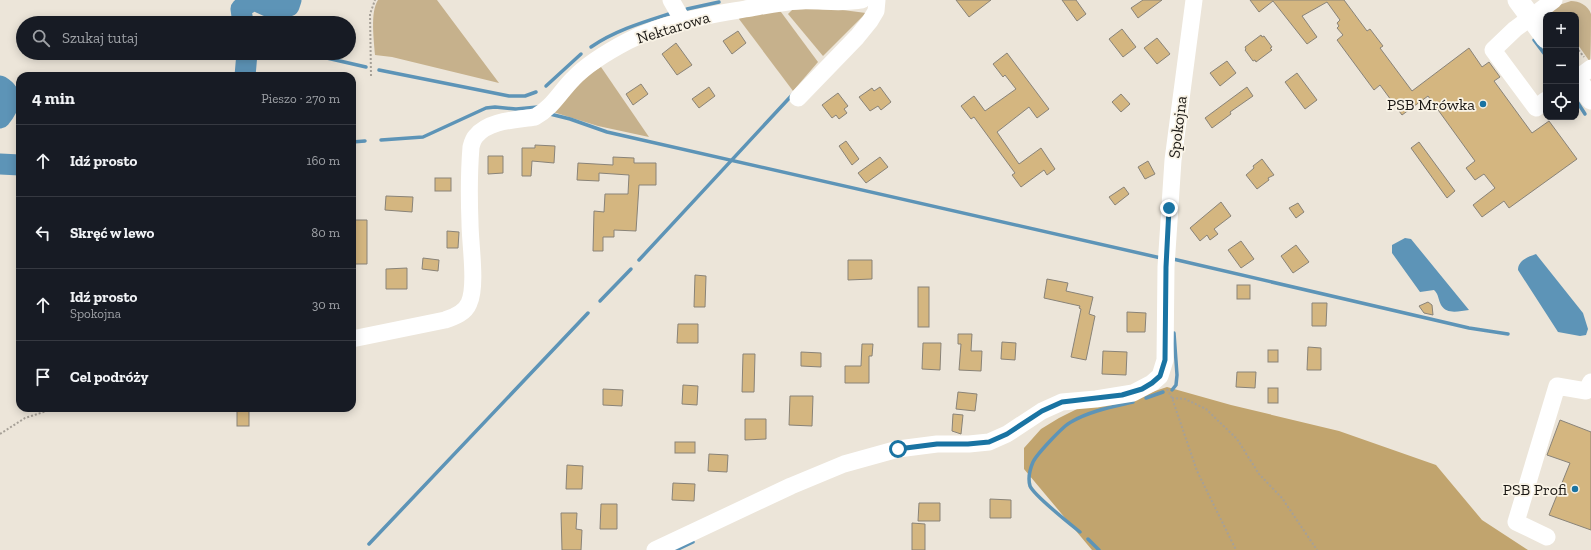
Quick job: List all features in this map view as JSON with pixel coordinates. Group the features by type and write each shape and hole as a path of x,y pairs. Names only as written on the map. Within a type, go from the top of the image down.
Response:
{"main road":[{"path":"1518,0 1543,34"},
{"path":"1579,83 1591,99"}],"street":[{"path":"671,0 683,21"},
{"name":"Nektarowa","path":"356,338 445,320 454,317 466,308 470,302 472,285 470,147 475,136 482,130 491,125 535,117 550,107 579,73 604,55 639,36 683,21 714,14 790,2 847,2 862,0"},
{"path":"798,98 857,37 876,11 878,0"},
{"name":"Spokojna","path":"1160,376 1165,360 1166,255 1174,153 1194,0"},
{"path":"1543,102 1536,108 1493,50 1514,29 1554,0"},
{"path":"1579,77 1591,68"},
{"path":"655,550 792,486 844,464 898,449 937,444 989,442 1007,434 1042,411 1062,402 1096,399 1133,393 1152,383 1160,376"},
{"path":"1547,537 1516,522 1557,386 1586,391 1591,382"}],"path":[{"path":"371,76 370,14 375,0"},
{"path":"1160,376 1172,398 1196,471 1236,550"},
{"path":"1172,398 1185,399 1206,409 1237,440 1259,474 1282,498 1317,550"},
{"path":"0,434 25,418 44,412"}],"shaded area":[{"path":"378,0 437,0 499,83 392,57 375,55 373,19"},
{"path":"1571,1 1577,2 1583,4 1590,11 1590,62 1579,46 1579,12 1550,12 1548,10"},
{"path":"835,9 866,13 823,56 788,14 792,10"},
{"path":"777,10 781,12 818,62 793,91 739,19 741,15"},
{"path":"601,67 649,137 598,126 553,112 587,75"},
{"path":"1167,387 1231,405 1339,431 1436,465 1482,520 1528,550 1092,550 1024,469 1024,448 1041,429 1081,407 1140,396"}],"water":[{"path":"1405,238 1411,239 1469,310 1454,312 1446,310 1441,305 1438,295 1434,290 1420,292 1392,253 1392,245"},
{"path":"1536,254 1583,313 1588,329 1586,335 1580,336 1558,332 1518,270 1518,267 1522,261"}],"building":[{"path":"956,0 991,0 969,17"},
{"path":"1062,0 1076,0 1086,14 1077,21"},
{"path":"1143,0 1162,0 1138,18 1131,8"},
{"path":"1250,0 1344,0 1367,31 1370,29 1383,46 1380,48 1412,91 1469,48 1482,67 1489,62 1500,77 1494,81 1532,133 1549,121 1577,159 1509,208 1504,201 1482,217 1473,205 1495,188 1484,174 1475,180 1466,168 1475,161 1428,96 1402,115 1380,85 1374,90 1337,40 1343,35 1337,28 1339,26 1337,23 1340,20 1327,2 1302,16 1317,37 1307,44 1273,1 1259,12"},
{"path":"1122,29 1136,47 1123,57 1109,39"},
{"path":"738,31 746,43 732,54 723,41"},
{"path":"1261,35 1262,37 1264,36 1272,47 1270,48 1272,50 1256,62 1255,60 1253,61 1245,50 1245,47"},
{"path":"1157,38 1170,54 1157,64 1144,48"},
{"path":"676,43 692,65 677,75 662,54"},
{"path":"1007,53 1049,109 1037,118 1029,107 997,132 1019,164 1041,148 1055,169 1047,175 1044,170 1021,187 1012,175 1015,173 974,117 971,119 961,106 974,96 985,111 1016,89 1005,75 1003,77 993,64"},
{"path":"1227,61 1236,73 1220,86 1210,73"},
{"path":"1297,73 1317,100 1305,109 1285,82"},
{"path":"641,84 648,94 633,105 626,94"},
{"path":"709,87 715,96 699,108 692,99"},
{"path":"880,87 891,102 881,110 878,106 870,111 859,97 872,88 874,91"},
{"path":"1247,87 1253,96 1230,112 1231,114 1212,128 1205,118"},
{"path":"838,93 848,106 844,109 847,113 839,119 836,115 832,118 822,105"},
{"path":"1121,94 1130,104 1121,112 1112,102"},
{"path":"846,141 859,159 852,165 839,146"},
{"path":"1419,142 1455,191 1447,198 1411,148"},
{"path":"535,145 555,146 554,163 532,161 531,176 522,176 522,148 535,148"},
{"path":"488,156 503,156 503,173 488,174"},
{"path":"613,157 634,158 634,163 656,163 656,185 639,185 636,231 614,230 614,237 603,237 603,251 593,251 594,211 604,212 605,194 628,194 629,175 599,173 599,181 577,180 578,163 613,165"},
{"path":"880,157 888,167 866,183 858,173"},
{"path":"1262,159 1274,175 1268,178 1269,180 1257,189 1246,175 1254,168 1253,166"},
{"path":"1148,161 1155,174 1145,179 1138,167"},
{"path":"435,178 451,178 451,191 435,191"},
{"path":"1124,187 1129,194 1115,205 1109,197"},
{"path":"386,196 413,197 412,212 385,210"},
{"path":"1221,202 1231,216 1214,229 1218,234 1210,240 1207,235 1200,241 1190,228"},
{"path":"1298,203 1304,212 1296,218 1289,208"},
{"path":"356,220 367,220 367,264 356,264"},
{"path":"447,231 459,232 458,248 447,248"},
{"path":"1241,241 1254,259 1241,268 1228,250"},
{"path":"1296,245 1309,262 1293,273 1281,256"},
{"path":"423,258 439,260 438,271 422,269"},
{"path":"848,260 872,260 872,279 848,280"},
{"path":"407,268 407,289 386,289 386,269"},
{"path":"695,275 706,276 705,307 694,307"},
{"path":"1047,279 1068,283 1066,291 1093,297 1089,314 1095,316 1086,360 1071,357 1081,309 1079,308 1080,306 1044,298"},
{"path":"1237,285 1250,285 1250,299 1237,299"},
{"path":"918,287 929,287 929,327 918,327"},
{"path":"1428,302 1432,305 1433,315 1424,313 1419,306"},
{"path":"1312,303 1327,303 1326,326 1312,326"},
{"path":"1127,312 1146,313 1145,332 1127,332"},
{"path":"678,324 698,324 698,343 677,343"},
{"path":"958,334 972,334 971,351 982,351 981,371 959,370 961,344 958,344"},
{"path":"1002,342 1016,343 1015,360 1001,359"},
{"path":"923,343 941,343 940,370 922,369"},
{"path":"862,344 873,344 872,356 869,356 869,383 845,383 845,366 861,366"},
{"path":"1308,347 1321,348 1321,370 1307,370"},
{"path":"1268,350 1278,350 1278,362 1268,362"},
{"path":"1103,351 1127,352 1126,375 1102,374"},
{"path":"801,352 821,353 821,367 801,366"},
{"path":"743,354 755,354 754,392 742,392"},
{"path":"1237,372 1256,372 1255,388 1236,387"},
{"path":"683,385 698,386 697,405 682,404"},
{"path":"1268,388 1278,388 1278,403 1268,403"},
{"path":"603,389 623,390 622,406 603,405"},
{"path":"958,392 977,394 975,411 956,409"},
{"path":"790,396 813,396 812,426 789,425"},
{"path":"237,412 249,412 249,426 237,426"},
{"path":"953,414 963,415 961,434 952,431"},
{"path":"745,419 766,419 766,439 745,440"},
{"name":"PSB Profi","path":"1560,420 1591,432 1591,530 1549,515 1570,463 1547,455"},
{"path":"675,442 695,442 695,453 675,453"},
{"path":"709,454 728,455 727,472 708,471"},
{"path":"567,465 583,466 582,489 566,489"},
{"path":"673,483 695,484 694,501 672,500"},
{"path":"990,499 1011,500 1011,518 990,518"},
{"path":"919,503 940,503 940,521 918,521"},
{"path":"601,504 617,504 617,529 600,529"},
{"path":"561,513 577,513 576,529 582,530 581,550 562,550"},
{"path":"912,523 925,524 925,550 912,550"}],"waterway":[{"path":"242,16 241,9 254,0 271,8 284,8 289,6 291,0"},
{"path":"687,9 719,2"},
{"path":"591,47 620,31 672,13"},
{"path":"1534,40 1543,52"},
{"path":"546,86 581,54"},
{"path":"245,72 246,60"},
{"path":"336,60 366,67"},
{"path":"379,70 509,96 525,96 536,92"},
{"path":"0,86 8,93 9,97 6,110 0,118"},
{"path":"639,260 793,94"},
{"path":"1579,105 1585,114"},
{"path":"381,140 423,137 486,108 495,107 516,109 538,107"},
{"path":"550,114 570,119 607,132 1161,258"},
{"path":"356,142 365,141"},
{"path":"0,164 16,165"},
{"path":"1173,259 1469,328 1508,334"},
{"path":"600,301 631,269"},
{"path":"369,544 588,313"},
{"path":"1172,390 1176,385 1177,375 1174,333"},
{"path":"1146,398 1163,392"},
{"path":"1080,532 1045,502 1030,486 1029,480 1033,462 1050,440 1071,422 1093,412 1133,402"},
{"path":"1088,539 1099,550"},
{"path":"676,550 693,542"}],"place":[{"name":"PSB Mrówka","path":"1483,104"},
{"name":"PSB Profi","path":"1575,489"}],"route":[{"path":"898,449 937,444 989,442 1007,434 1042,411 1062,402 1096,399 1133,393 1152,383 1160,376 1165,360 1166,267 1169,208"}]}
